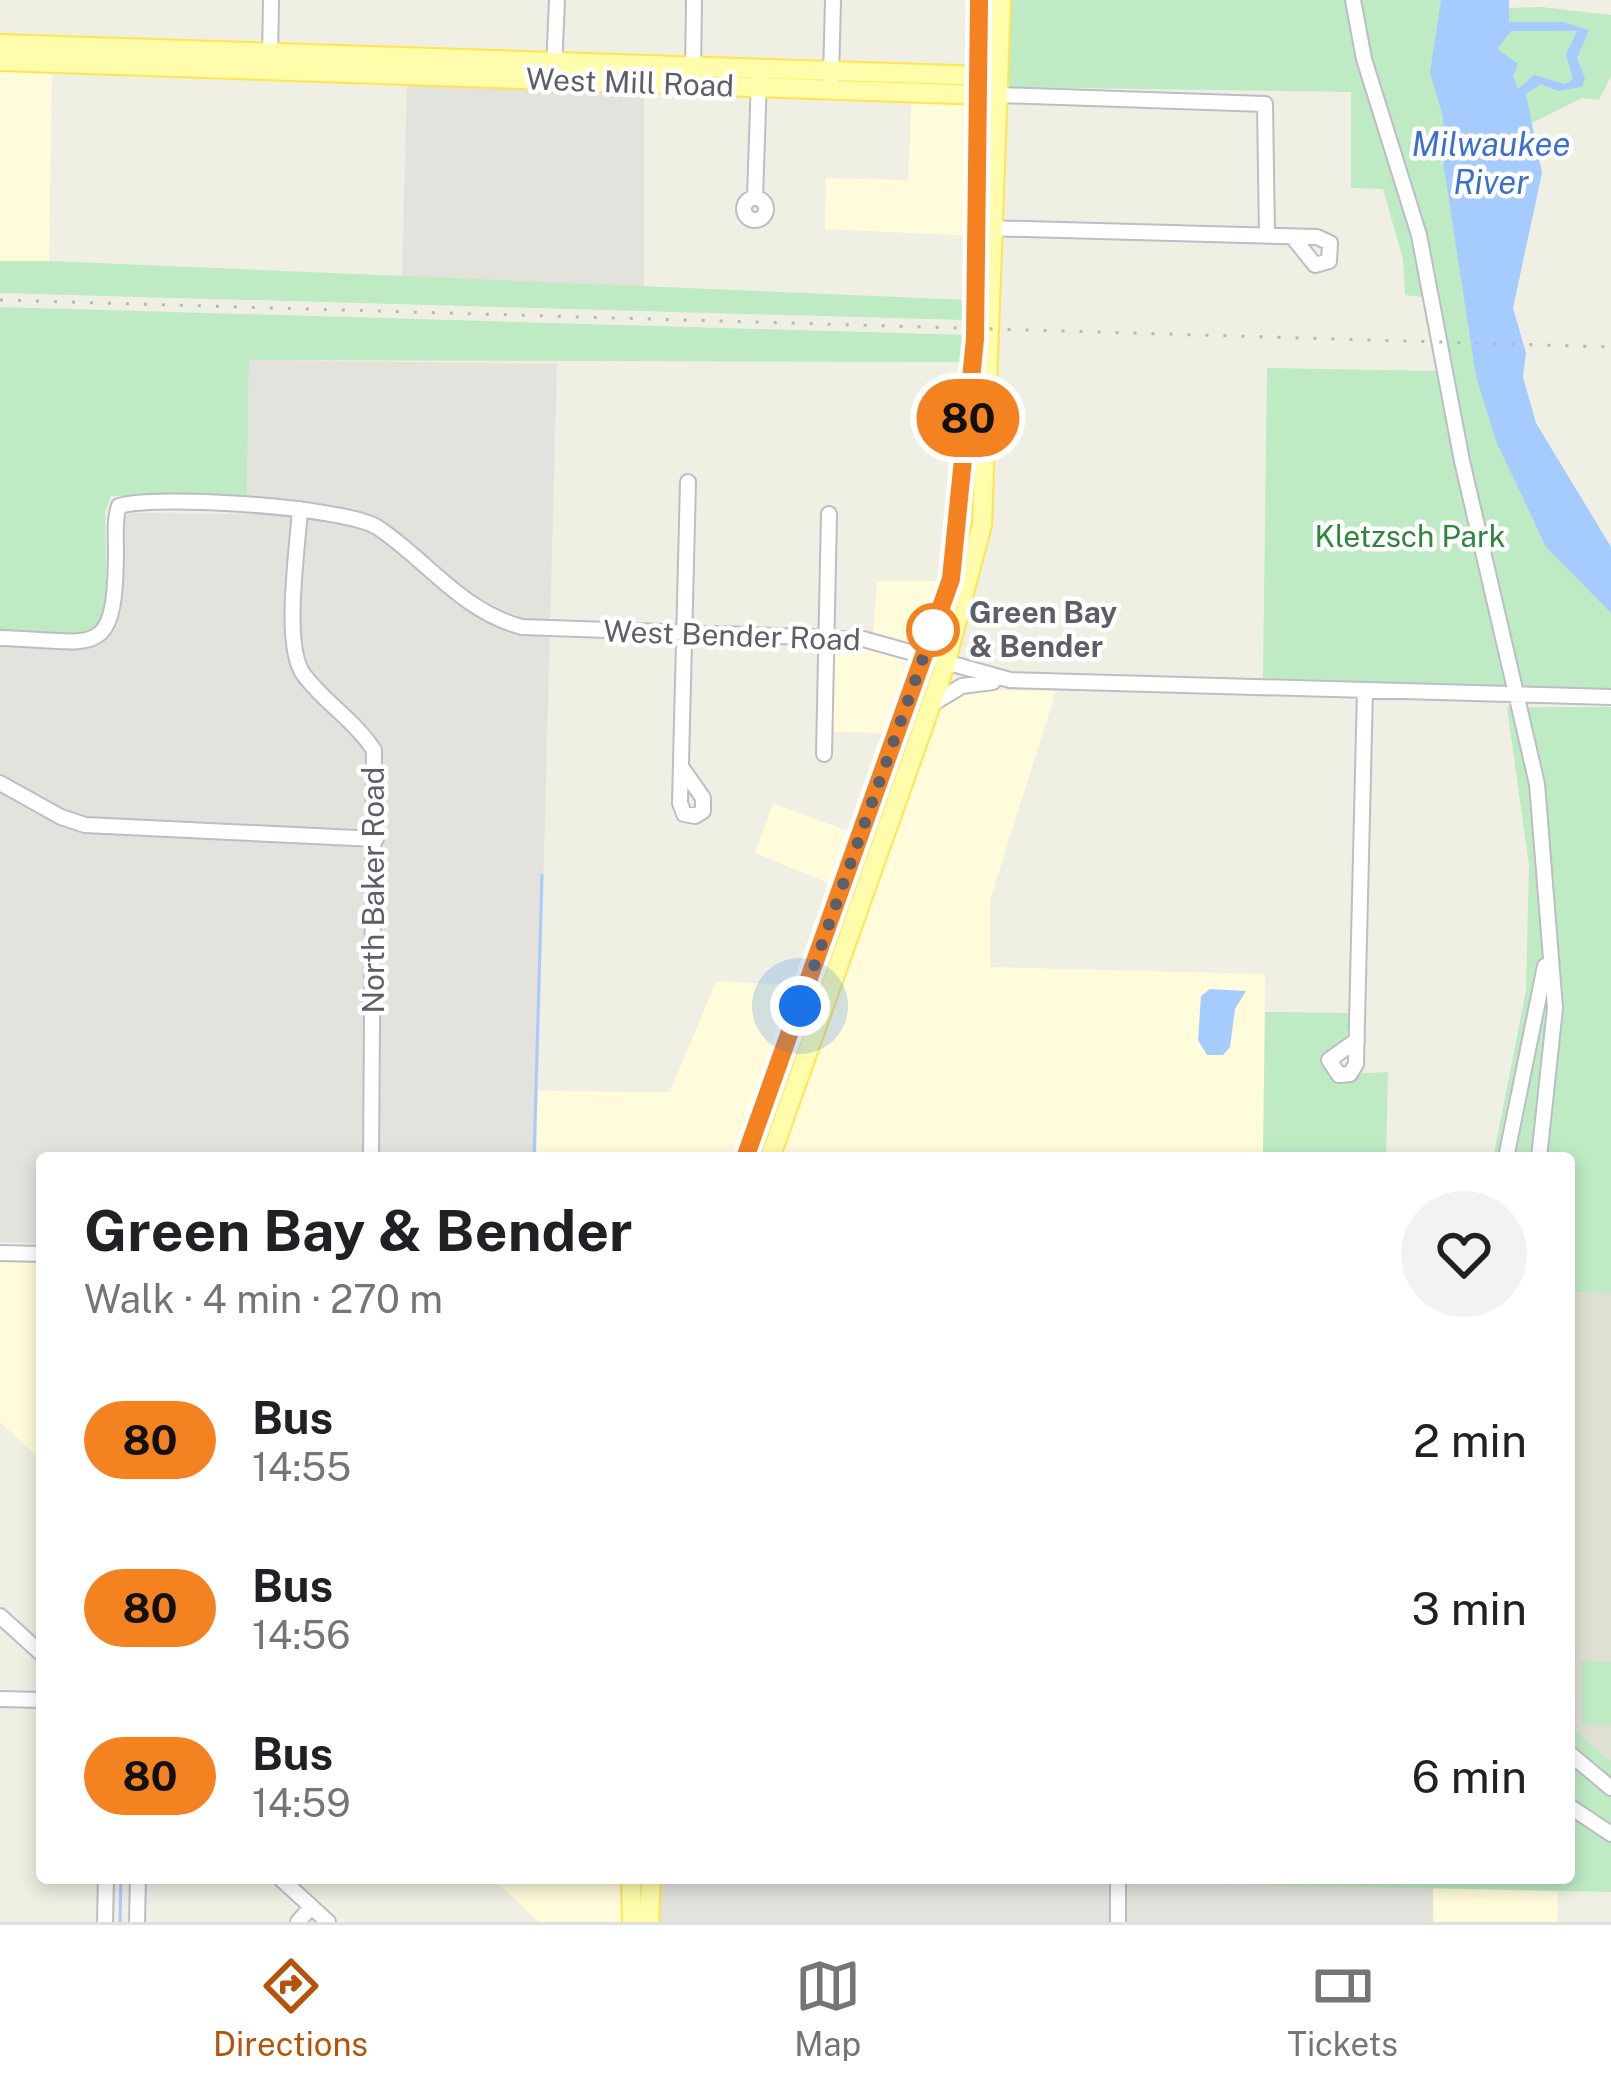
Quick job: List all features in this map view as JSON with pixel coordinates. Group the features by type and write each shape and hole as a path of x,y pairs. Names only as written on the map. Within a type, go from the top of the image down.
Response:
{"main road":[{"path":"758,1152 951,579 975,339 979,0"},
{"path":"758,1152 932,704 982,525 1001,0"},
{"name":"West Mill Road","path":"0,44 269,62"},
{"name":"West Mill Road","path":"0,62 269,62 998,86"},
{"path":"631,1884 632,1922"},
{"path":"649,1922 651,1884"}],"street":[{"path":"269,62 271,0"},
{"path":"554,71 557,0"},
{"path":"693,76 694,0"},
{"path":"830,80 833,0"},
{"path":"1352,0 1364,59 1419,235 1462,461 1519,695 1542,830 1547,956 1555,1007 1540,1152"},
{"path":"755,198 759,78"},
{"name":"West Mill Road","path":"998,86 1260,101 1268,107 1267,236"},
{"path":"973,228 1295,240"},
{"path":"682,768 688,482"},
{"name":"West Bender Road","path":"0,638 86,640 107,629 115,607 117,509 124,503 300,508 345,514 379,529 472,606 507,623 881,643 1010,680 1611,698"},
{"name":"North Baker Road","path":"300,508 293,645 299,670 357,724 374,749 371,1152"},
{"path":"824,754 830,514"},
{"path":"932,704 962,686 1010,680"},
{"path":"1357,1040 1366,690"},
{"path":"0,783 85,825 376,839"},
{"path":"1507,1152 1547,956"},
{"path":"0,1253 36,1254"},
{"path":"0,1616 36,1649"},
{"path":"0,1699 36,1700"},
{"path":"1575,1758 1611,1788"},
{"path":"1575,1810 1611,1834"},
{"path":"105,1922 106,1884"},
{"path":"136,1922 138,1884"},
{"path":"286,1884 328,1922"},
{"path":"1118,1884 1118,1922"},
{"path":"298,1922 310,1907"}],"shaded area":[{"path":"0,67 52,69 49,261 0,261"},
{"path":"407,80 644,87 644,287 402,277"},
{"path":"912,93 976,95 974,236 825,229 826,178 908,180"},
{"path":"249,360 557,364 536,1152 36,1152 36,1243 0,1242 0,644 84,647 105,639 121,611 123,522 129,513 247,514"},
{"path":"877,581 939,581 888,733 832,732 832,650 839,644 872,649"},
{"path":"966,690 1056,691 990,900 990,967 1265,974 1263,1152 778,1152 937,708"},
{"path":"773,803 853,833 835,886 755,853"},
{"path":"716,981 799,985 747,1152 536,1152 538,1091 670,1092"},
{"path":"0,1261 36,1262 36,1455 0,1422"},
{"path":"1575,1292 1611,1293 1611,1765 1575,1731"},
{"path":"498,1884 624,1884 626,1922 539,1922"},
{"path":"657,1884 1433,1887 1433,1922 655,1922"},
{"path":"1433,1887 1558,1891 1557,1922 1433,1922"}],"green space":[{"name":"Kletzsch Park","path":"1010,0 1474,0 1502,382 1611,587 1611,689 1263,678 1267,368 1437,371 1422,297 1405,295 1403,259 1383,189 1351,188 1351,92 1007,87"},
{"path":"1506,8 1611,15 1611,76 1599,100 1582,98 1532,123 1498,49 1506,35"},
{"path":"0,261 969,300 964,320 0,293"},
{"path":"0,307 966,335 963,362 249,360 247,499 111,496 105,512 107,615 94,631 0,632"},
{"path":"1507,707 1611,707 1611,1293 1575,1292 1575,1152 1494,1152 1526,991 1529,865"},
{"path":"1265,1012 1351,1013 1346,1038 1327,1051 1326,1070 1332,1075 1388,1072 1386,1152 1263,1152"},
{"path":"1581,1661 1611,1662 1611,1725 1582,1725"},
{"path":"1575,1730 1611,1762 1611,1892 1223,1884 1575,1884"}],"water":[{"name":"Milwaukee River","path":"1441,0 1509,0 1509,22 1563,22 1589,30 1577,58 1585,78 1582,87 1558,91 1541,84 1526,94 1542,173 1513,308 1526,353 1523,377 1536,423 1611,547 1611,613 1546,547 1496,441 1476,376 1444,168 1443,117 1430,73","holes":["1511,31 1577,31 1566,54 1573,79 1565,84 1534,75 1518,89 1513,76 1518,64 1498,49"]},
{"path":"1210,989 1246,991 1235,1009 1230,1047 1223,1055 1207,1055 1198,1040 1201,996"}],"waterway":[{"path":"534,1152 542,875"},
{"path":"120,1922 121,1884"}],"railway":[{"path":"0,300 1611,347"}],"bus line":[{"name":"80","path":"747,1152 951,579 975,339 979,0"}],"place":[{"name":"Green Bay & Bender","path":"933,630"}],"route":[{"path":"800,1006 933,630"}]}
